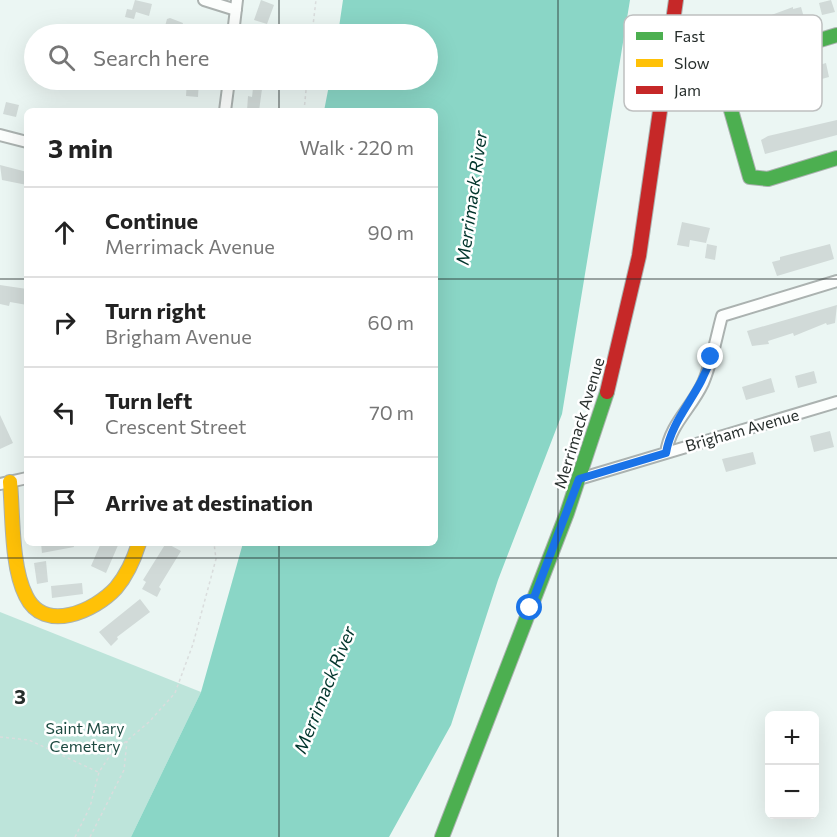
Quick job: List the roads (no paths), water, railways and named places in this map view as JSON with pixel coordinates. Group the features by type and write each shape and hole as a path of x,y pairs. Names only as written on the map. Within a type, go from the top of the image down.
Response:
{"main road":[{"name":"Merrimack Avenue","path":"674,15 676,0"},
{"name":"Merrimack Avenue","path":"442,837 579,479 606,397 637,267 660,111"},
{"path":"730,111 744,167 753,179 768,179 837,158"},
{"path":"5,483 23,585 31,606 40,613 52,617 64,616 98,605 123,579 138,546"}],"street":[{"path":"204,0 236,5 234,24"},
{"path":"225,108 228,90"},
{"path":"0,135 24,141"},
{"path":"666,453 673,428 698,392 707,374 723,316 837,281"},
{"name":"Brigham Avenue","path":"579,479 837,402"},
{"path":"5,483 24,479"}],"water":[{"name":"Merrimack River","path":"343,0 630,0 628,15 624,15 624,37 562,414 498,580 451,725 389,837 131,837 201,692 242,546 438,546 438,108 325,108 328,90 438,90 438,24 339,24"}],"park label":[{"name":"Saint Mary Cemetery","path":"85,737"}]}
